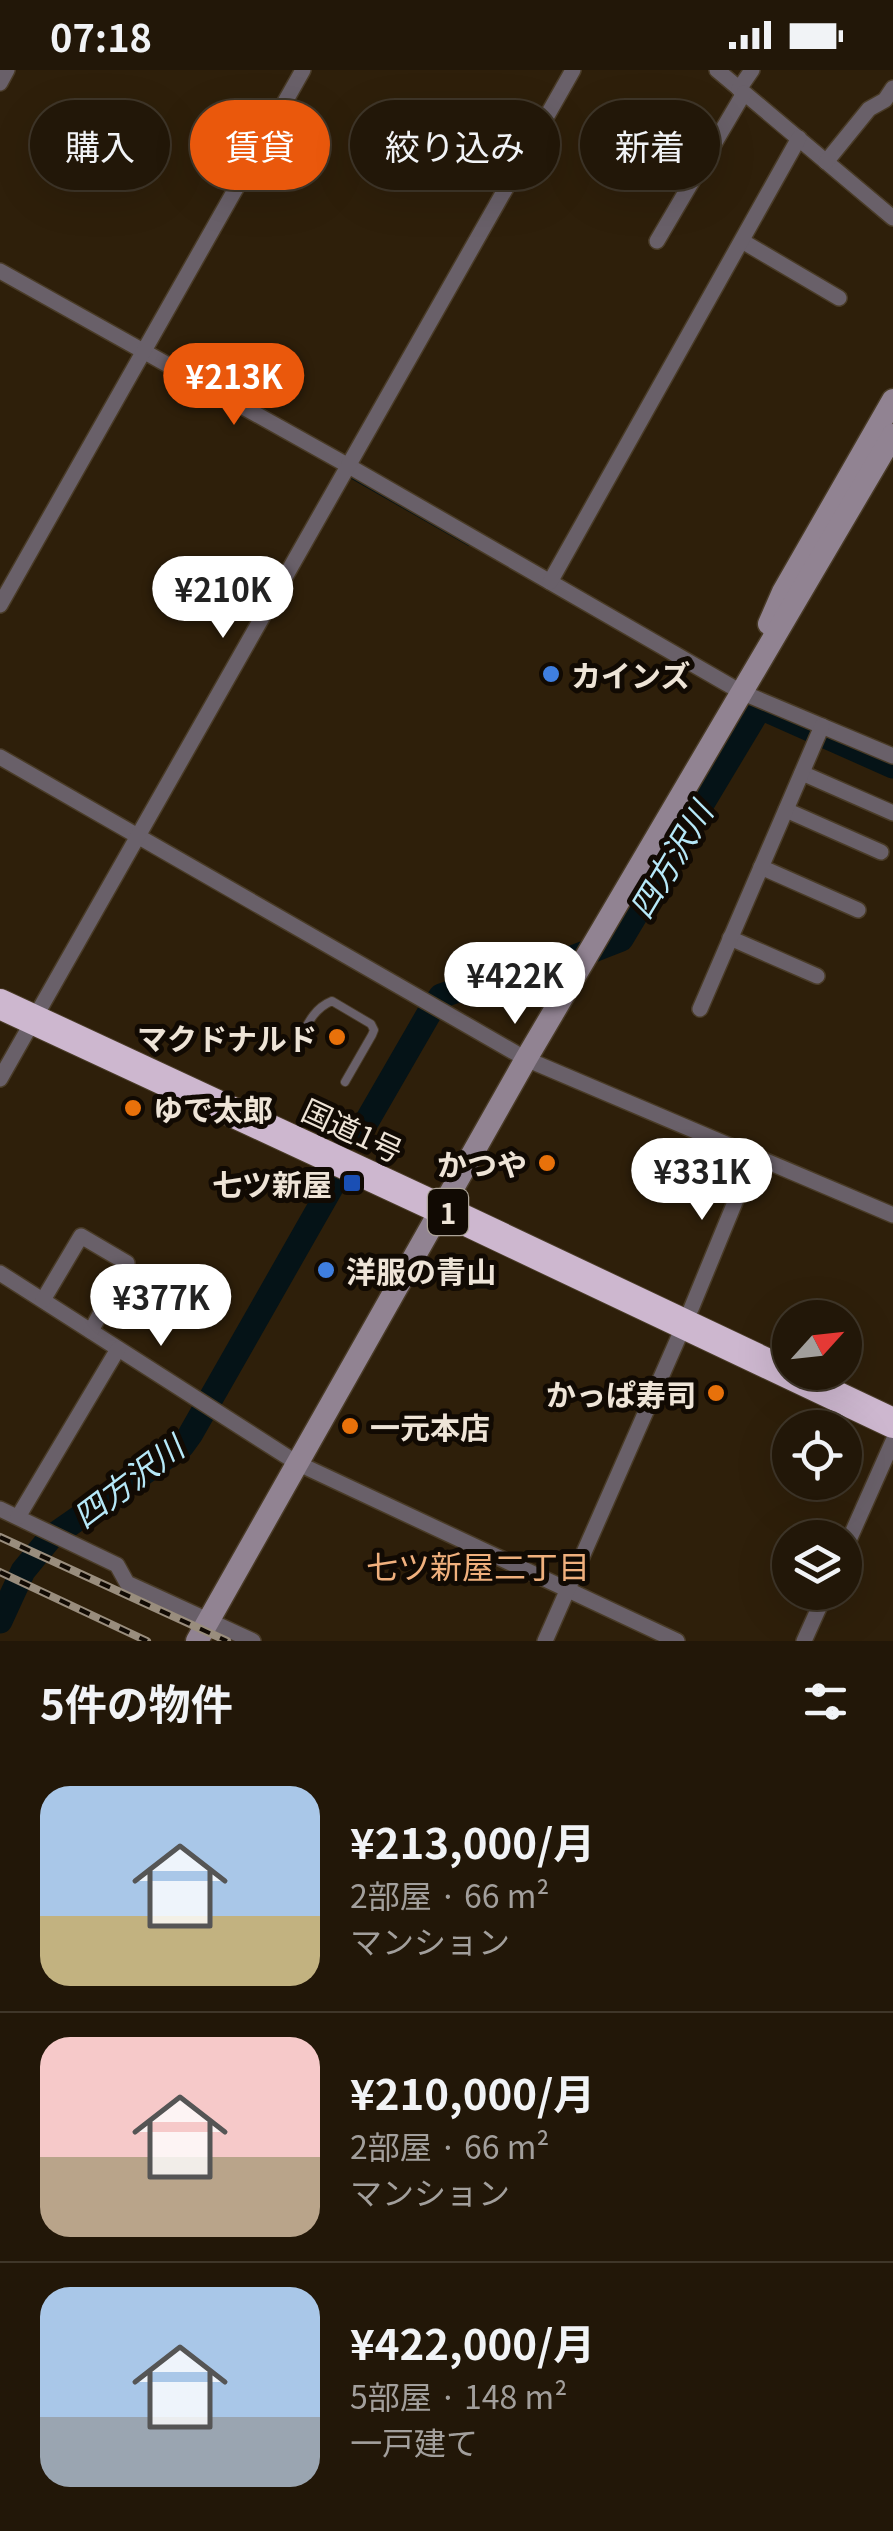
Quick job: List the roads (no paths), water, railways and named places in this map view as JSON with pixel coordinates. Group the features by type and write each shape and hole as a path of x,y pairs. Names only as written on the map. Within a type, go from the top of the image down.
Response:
{"highway":[{"name":"国道1号","path":"0,982 38,1011 446,1200 687,1317 893,1424"},
{"name":"国道1号","path":"0,1004 38,1011"},
{"name":"国道1号","path":"687,1317 772,1349"},
{"path":"862,1389 893,1404"}],"street":[{"path":"0,83 7,70"},
{"path":"0,605 303,70"},
{"path":"0,1079 573,70"},
{"path":"717,70 893,218"},
{"path":"656,241 752,70"},
{"path":"826,162 869,109 885,100 893,88"},
{"path":"550,582 799,138"},
{"path":"742,241 839,298"},
{"path":"0,271 741,692 893,756"},
{"path":"741,692 783,592 893,400"},
{"path":"203,1631 526,1059 893,435"},
{"path":"700,1009 822,726"},
{"path":"0,757 526,1059 893,1216"},
{"path":"802,772 893,813"},
{"path":"786,810 881,852"},
{"path":"761,868 858,910"},
{"path":"730,938 817,976"},
{"path":"545,1641 754,1156"},
{"path":"43,1300 81,1236 126,1263 90,1331"},
{"path":"0,1272 297,1463 677,1641"},
{"path":"18,1517 118,1349"},
{"path":"858,1520 893,1441"},
{"path":"0,1509 116,1566 127,1583 203,1631 253,1641"},
{"path":"804,1641 818,1610"}],"lane":[{"path":"296,1046 319,1006 332,1001 371,1024 372,1035 345,1082"}],"waterway":[{"path":"352,477 469,544"},
{"name":"四方沢川","path":"360,1133 441,996 547,968 621,939 760,707 893,766"},
{"name":"四方沢川","path":"0,1621 23,1571 50,1538 182,1446 337,1177"}],"railway":[{"path":"0,1537 227,1641"},
{"path":"0,1572 147,1641"}],"place":[{"name":"カインズ","path":"551,674"},
{"name":"マクドナルド","path":"337,1037"},
{"name":"ゆで太郎","path":"133,1108"},
{"name":"かつや","path":"547,1163"},
{"name":"七ツ新屋","path":"352,1183"},
{"name":"洋服の青山","path":"326,1270"},
{"name":"かっぱ寿司","path":"716,1393"},
{"name":"一元本店","path":"350,1426"}],"district":[{"name":"七ツ新屋二丁目","path":"478,1565"}]}
